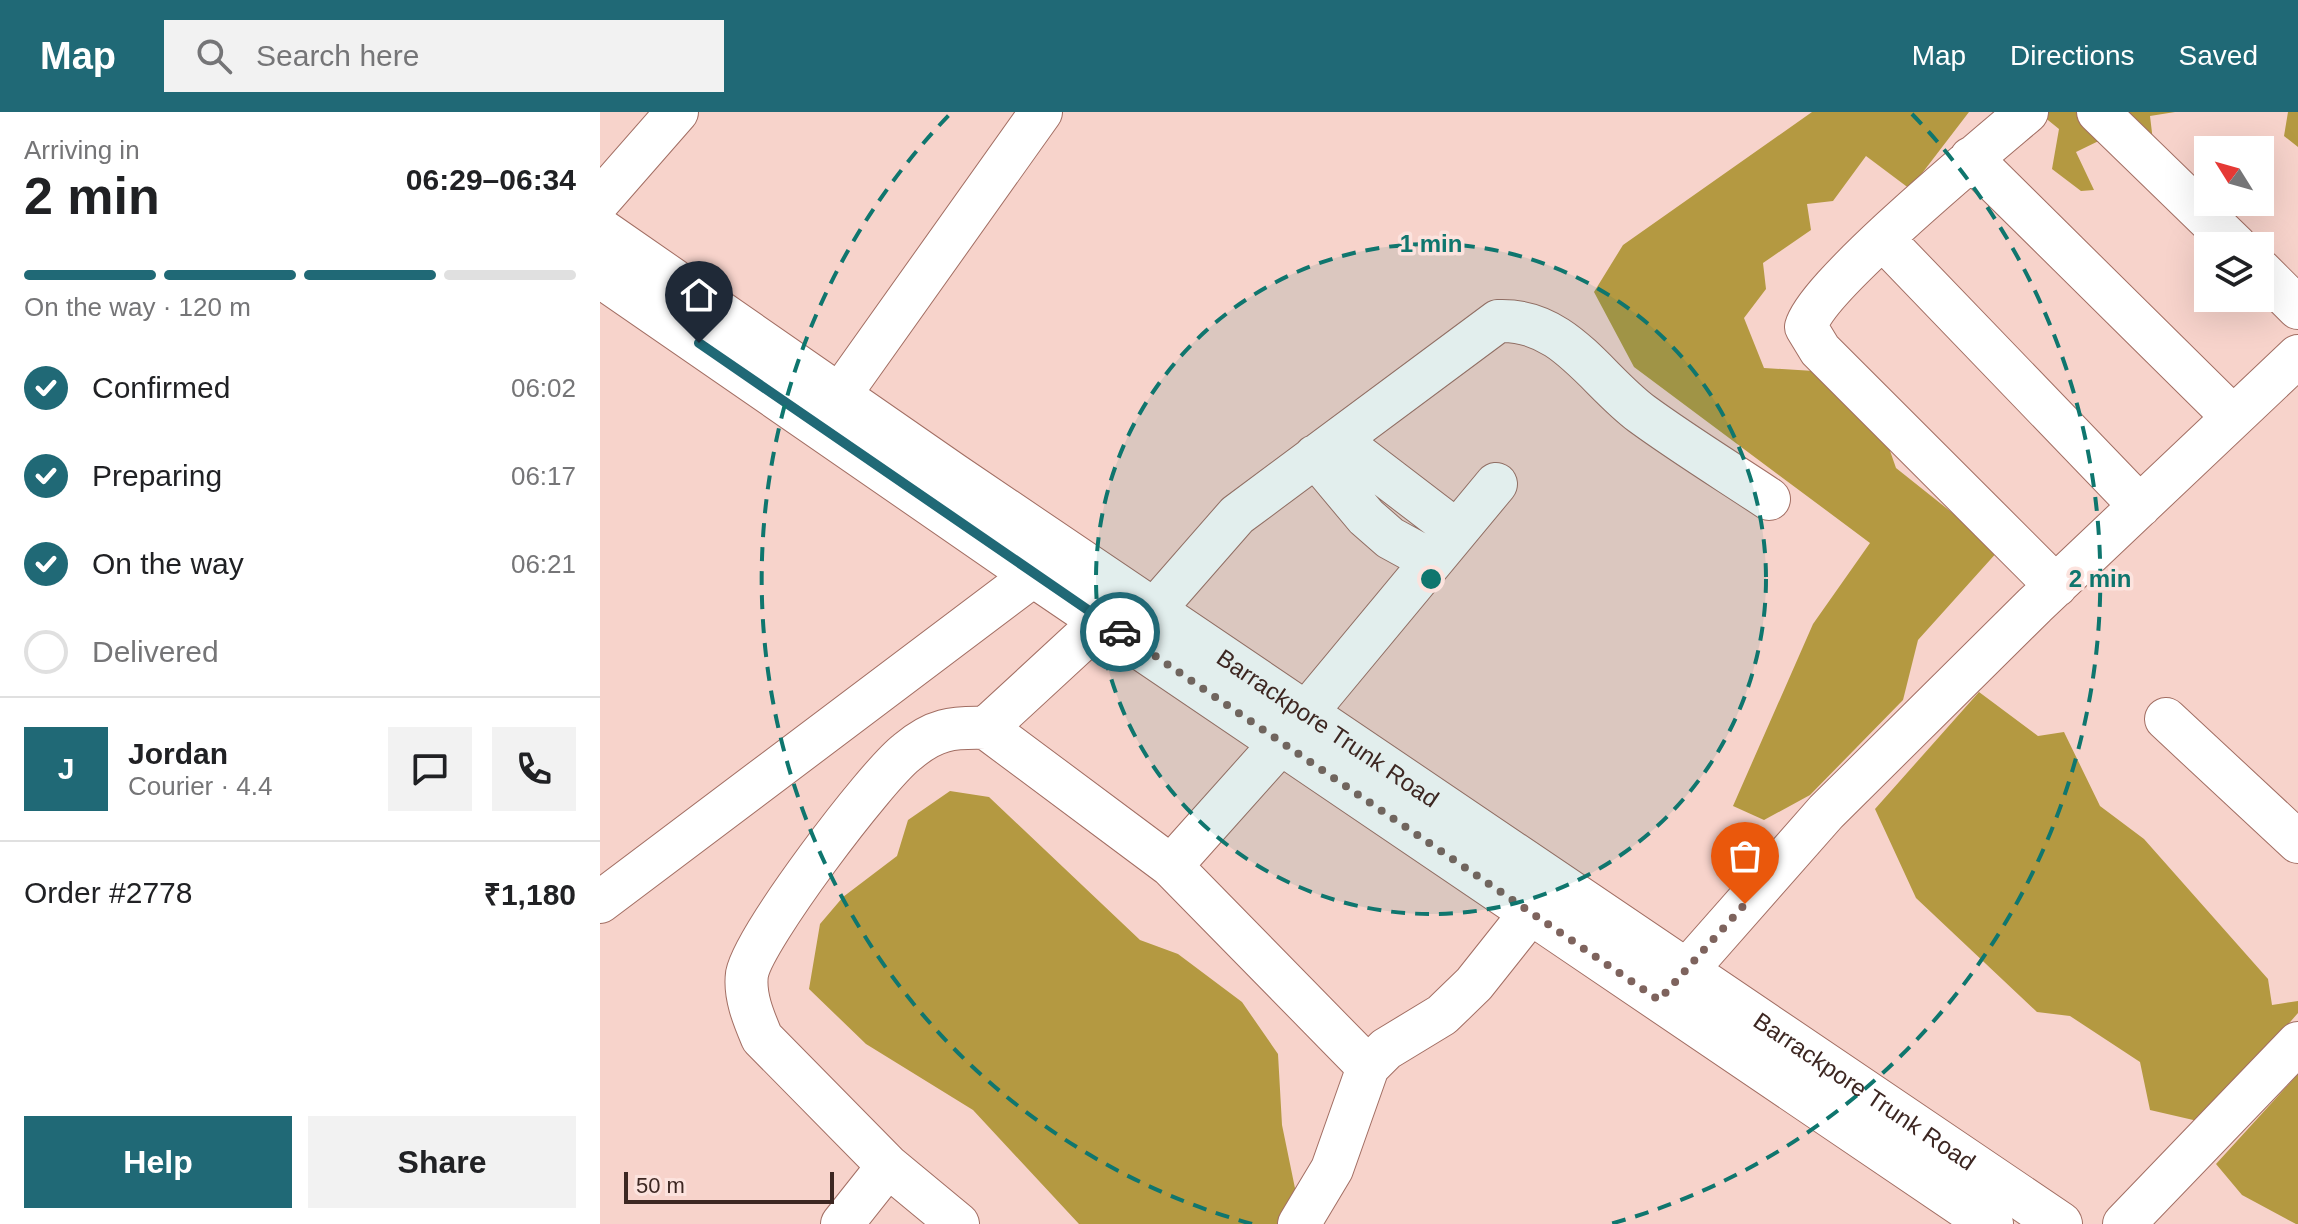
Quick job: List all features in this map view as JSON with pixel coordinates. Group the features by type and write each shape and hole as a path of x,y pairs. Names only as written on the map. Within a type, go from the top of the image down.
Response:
{"main road":[{"name":"Barrackpore Trunk Road","path":"600,230 839,396 1046,561 1103,620 1293,728 1672,986 1991,1224"},
{"name":"Barrackpore Trunk Road","path":"600,275 1046,561 1153,611 1293,728 1532,911 1672,986 2060,1224"}],"street":[{"path":"608,178 677,112"},
{"path":"839,396 1041,112"},
{"path":"2027,112 1971,158 1883,239 1809,314 1806,327 1810,338 2056,586"},
{"path":"2098,112 2222,232"},
{"path":"1971,158 2233,417"},
{"path":"1883,239 2140,506"},
{"path":"2274,284 2298,308"},
{"path":"1153,611 1237,515 1498,321 1519,320 1536,324 1569,346 1643,414 1769,499"},
{"path":"1672,986 1826,812 2056,586 2298,356"},
{"path":"1327,448 1444,546"},
{"path":"1171,866 1293,728 1496,484"},
{"path":"600,902 1046,561"},
{"path":"986,728 1103,620"},
{"path":"2166,719 2298,842"},
{"path":"958,1224 888,1166 762,1038 750,1011 747,974 760,942 888,769 909,750 949,727 986,728 1171,866 1368,1067"},
{"path":"1305,1213 1332,1169 1368,1067 1386,1049 1442,1015 1474,984 1532,911"},
{"path":"2124,1224 2298,1043"},
{"path":"842,1224 888,1166"}],"shaded area":[{"path":"1812,112 1969,112 1910,189 1866,156 1833,201 1807,204 1811,230 1763,263 1766,289 1744,318 1764,368 1830,372 1874,405 1896,468 1999,550 1918,640 1903,700 1810,795 1764,820 1733,806 1813,624 1870,543 1634,367 1594,292 1623,245"},
{"path":"2038,112 2175,112 2150,116 2153,141 2113,134 2076,152 2094,190 2081,191 2052,169 2059,129"},
{"path":"2288,112 2298,112 2298,147 2284,136"},
{"path":"1979,692 2038,736 2064,732 2100,806 2144,839 2268,979 2272,1005 2298,1001 2298,1013 2202,1122 2150,1110 2140,1062 2070,1016 2037,1012 1916,898 1875,809"},
{"path":"950,791 989,797 1140,940 1178,954 1242,1002 1278,1054 1282,1125 1297,1198 1319,1224 1079,1224 973,1110 866,1044 809,989 820,924 843,897 897,856 908,820"},
{"path":"2298,1074 2296,1224 2242,1195 2216,1164"}],"way so far":[{"path":"1120,632 1659,1000 1745,904"}],"route":[{"path":"699,343 1120,632"}]}
